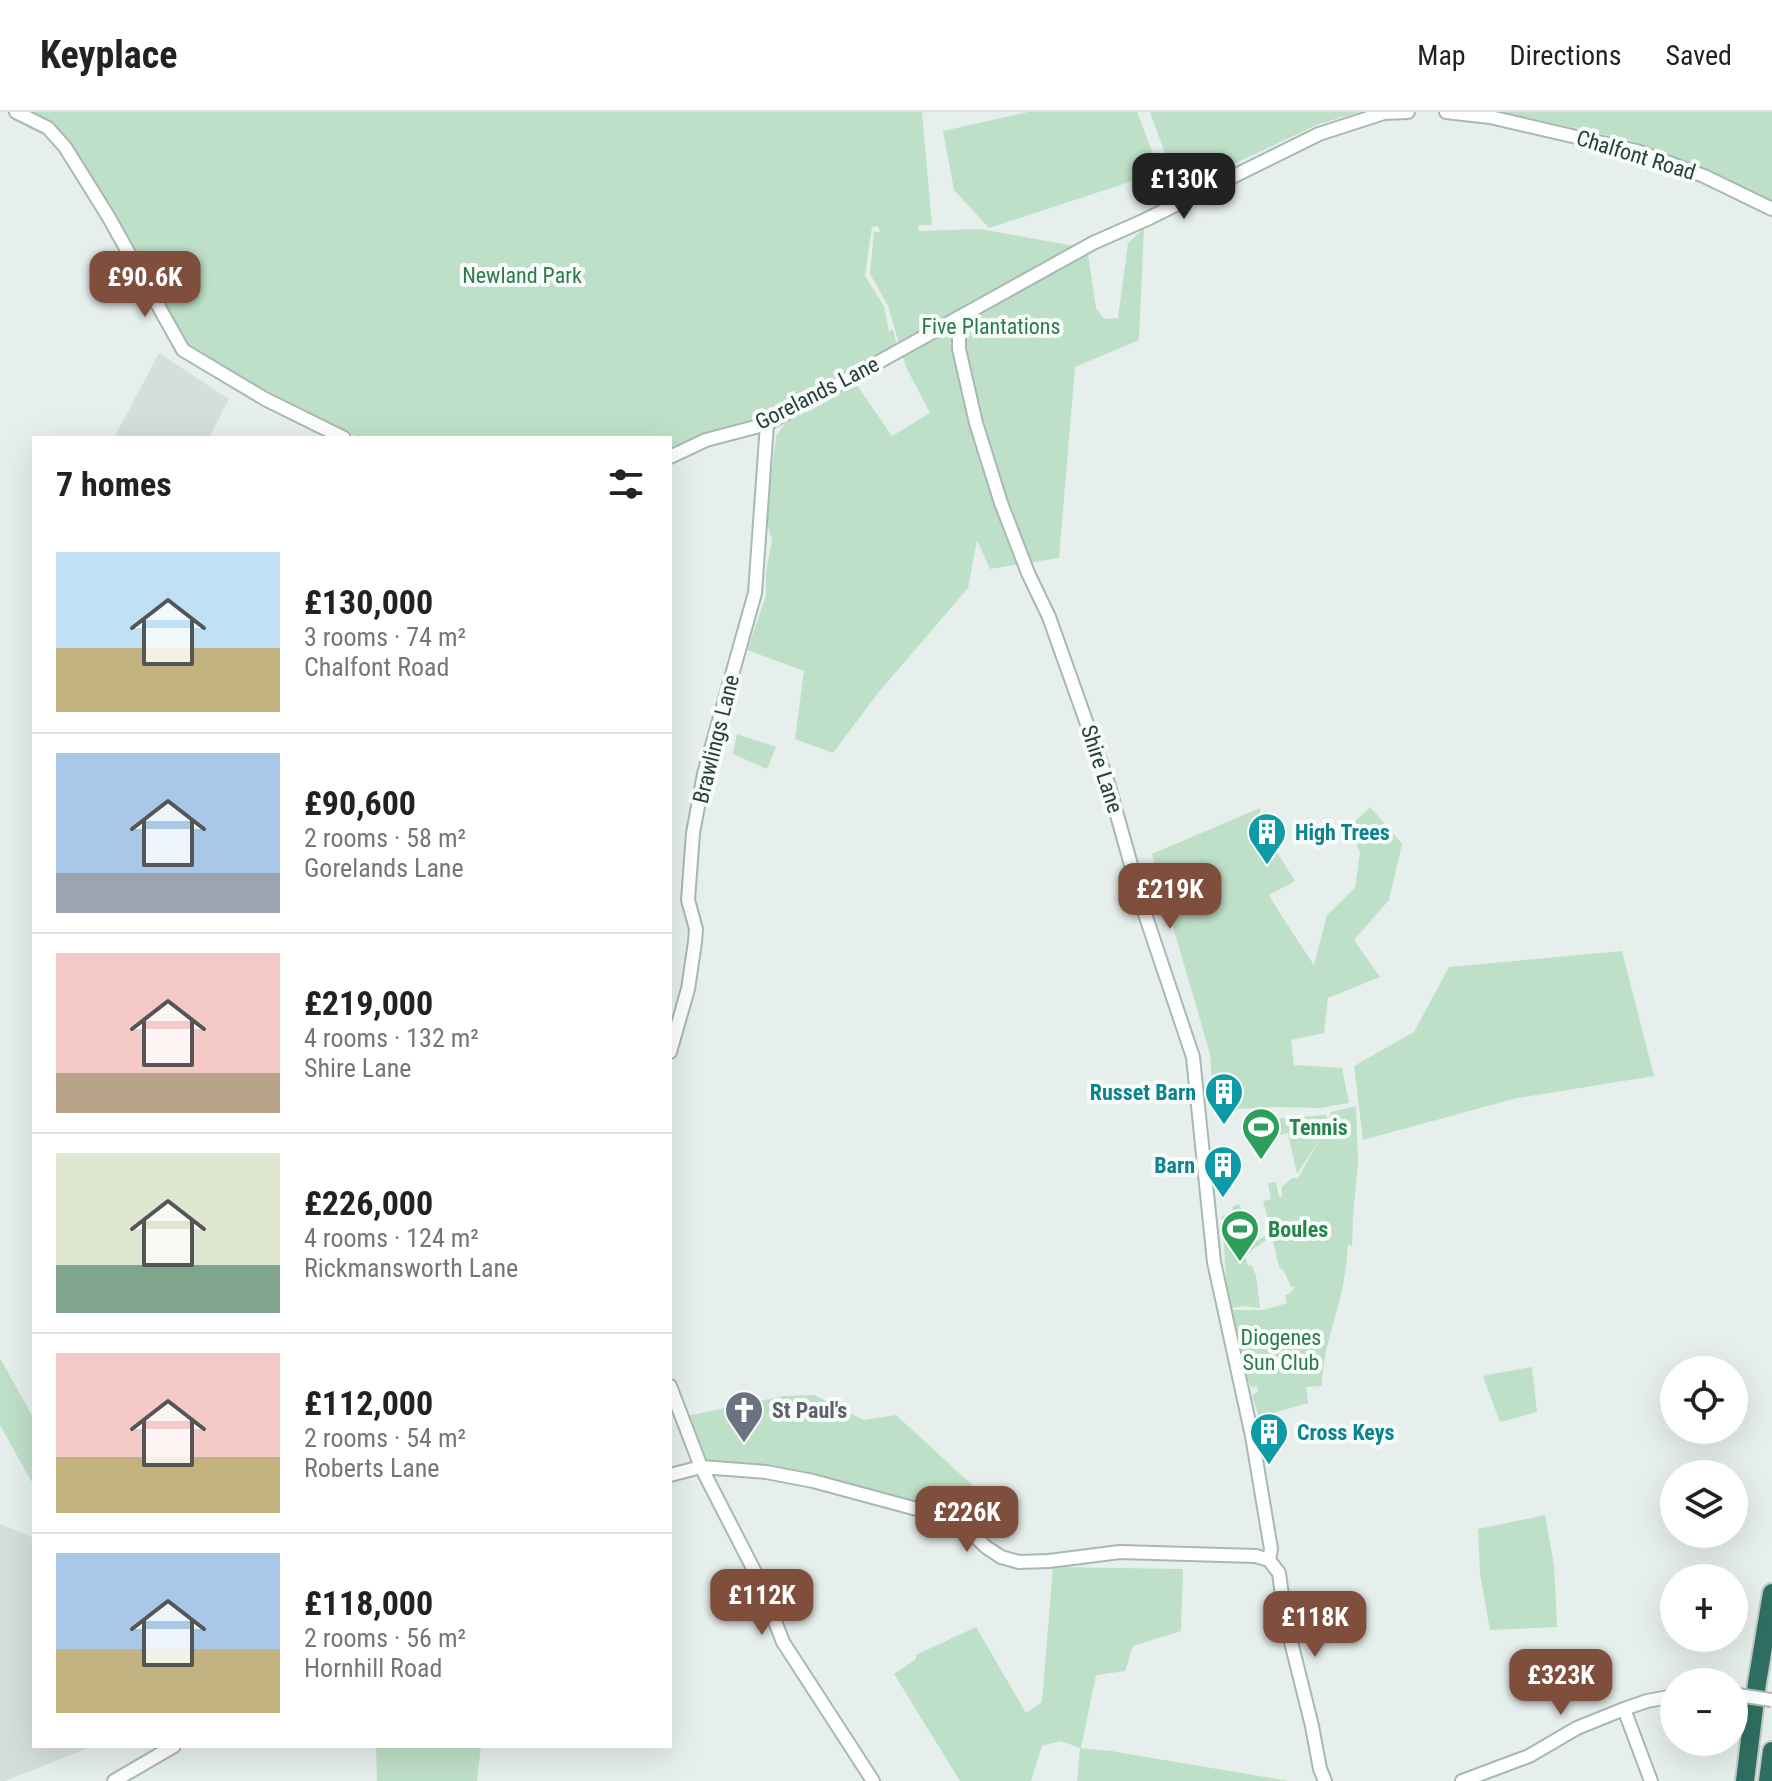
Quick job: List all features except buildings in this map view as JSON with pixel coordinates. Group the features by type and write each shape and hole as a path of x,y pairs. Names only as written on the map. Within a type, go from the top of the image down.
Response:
{"highway":[{"path":"1745,1781 1772,1593"},
{"path":"1768,1781 1772,1751"}],"street":[{"path":"16,112 48,128 65,147 108,216 183,350 265,399 340,436"},
{"path":"959,317 1093,243 1319,134 1384,113 1408,112"},
{"name":"Chalfont Road","path":"1446,112 1490,117 1637,151 1704,176 1772,209"},
{"name":"Gorelands Lane","path":"672,456 706,440 767,424 959,317"},
{"name":"Shire Lane","path":"959,317 959,349 992,476 1028,573 1049,617 1108,783 1144,911 1193,1057 1214,1262 1252,1436 1271,1549 1269,1560 1279,1573 1285,1618 1325,1781"},
{"name":"Brawlings Lane","path":"672,1045 688,989 695,942 696,929 688,900 693,833 704,774 755,593 767,424"},
{"path":"672,1391 701,1467 758,1578 783,1642 873,1781"},
{"path":"672,1474 701,1467 766,1472 813,1481 950,1518 1001,1557 1019,1562 1120,1552 1256,1556 1269,1560"},
{"path":"1748,1697 1772,1700"},
{"path":"1462,1781 1529,1756 1577,1728 1660,1699"},
{"path":"1624,1709 1651,1781"},
{"path":"114,1781 171,1748"}],"shaded area":[{"path":"159,353 229,399 210,436 115,436"},
{"path":"0,1524 32,1537 32,1748 88,1748 0,1781"}],"green space":[{"name":"Newland Park","path":"18,112 922,112 932,225 918,225 919,231 980,229 1075,246 1084,243 1096,308 1104,319 1118,318 1128,243 1144,228 1139,340 1075,367 1059,558 990,569 977,540 968,588 878,693 833,753 795,739 804,671 747,650 766,596 766,572 772,540 766,520 776,436 785,423 856,384 892,436 930,413 906,367 888,306 870,274 874,232 880,232 878,226 872,227 865,276 884,306 889,332 893,329 897,346 770,417 703,437 672,452 672,436 355,436 254,384 167,333 68,143"},
{"path":"1028,112 1137,112 1160,172 989,228 954,190 943,131"},
{"path":"1150,112 1360,112 1319,124 1189,185 1176,183"},
{"path":"1501,112 1772,112 1772,203 1728,179 1633,141"},
{"path":"737,734 776,747 767,769 733,754"},
{"path":"1370,807 1402,844 1389,900 1354,940 1380,977 1328,998 1324,1033 1291,1040 1294,1065 1342,1068 1349,1103 1319,1108 1214,1110 1210,1054 1152,854 1260,808 1263,830 1295,881 1269,895 1314,965 1327,915 1355,888 1360,852 1349,828"},
{"path":"1622,951 1654,1076 1517,1098 1363,1140 1354,1066 1414,1032 1449,967"},
{"name":"Diogenes Sun Club","path":"1356,1106 1358,1164 1352,1246 1348,1244 1344,1281 1326,1351 1322,1386 1306,1387 1308,1403 1259,1417 1252,1395 1258,1392 1257,1386 1251,1387 1241,1365 1229,1310 1264,1310 1287,1303 1285,1295 1295,1287 1291,1287 1279,1267 1272,1237 1245,1256 1248,1266 1251,1265 1256,1275 1260,1308 1242,1306 1228,1309 1222,1216 1232,1215 1233,1206 1239,1204 1256,1241 1272,1233 1263,1201 1271,1199 1268,1183 1276,1182 1279,1197 1282,1197 1282,1187 1292,1178 1298,1178 1321,1137 1297,1174 1288,1133 1250,1142 1248,1121 1326,1115 1328,1123 1331,1112"},
{"path":"0,1358 32,1415 32,1482 0,1425"},
{"path":"1532,1367 1537,1412 1500,1422 1483,1376"},
{"path":"814,1395 864,1420 896,1415 994,1505 953,1515 838,1487 701,1467 687,1416 784,1396"},
{"path":"1545,1515 1554,1565 1557,1627 1490,1630 1480,1574 1478,1529"},
{"path":"1053,1567 1183,1569 1181,1631 1133,1646 1125,1671 1096,1675 1081,1748 1289,1781 1077,1781 1080,1748 1061,1741 1042,1746 1031,1781 960,1781 894,1674 916,1659 916,1655 976,1627 1026,1713 1042,1702"},
{"path":"376,1748 481,1748 477,1781 377,1781"}],"place":[{"name":"High Trees","path":"1267,866"},
{"name":"Russet Barn","path":"1224,1126"},
{"name":"Tennis","path":"1261,1161"},
{"name":"Barn","path":"1223,1199"},
{"name":"Boules","path":"1240,1263"},
{"name":"St Paul's","path":"744,1444"},
{"name":"Cross Keys","path":"1269,1466"}],"park label":[{"name":"Five Plantations","path":"991,326"}]}
